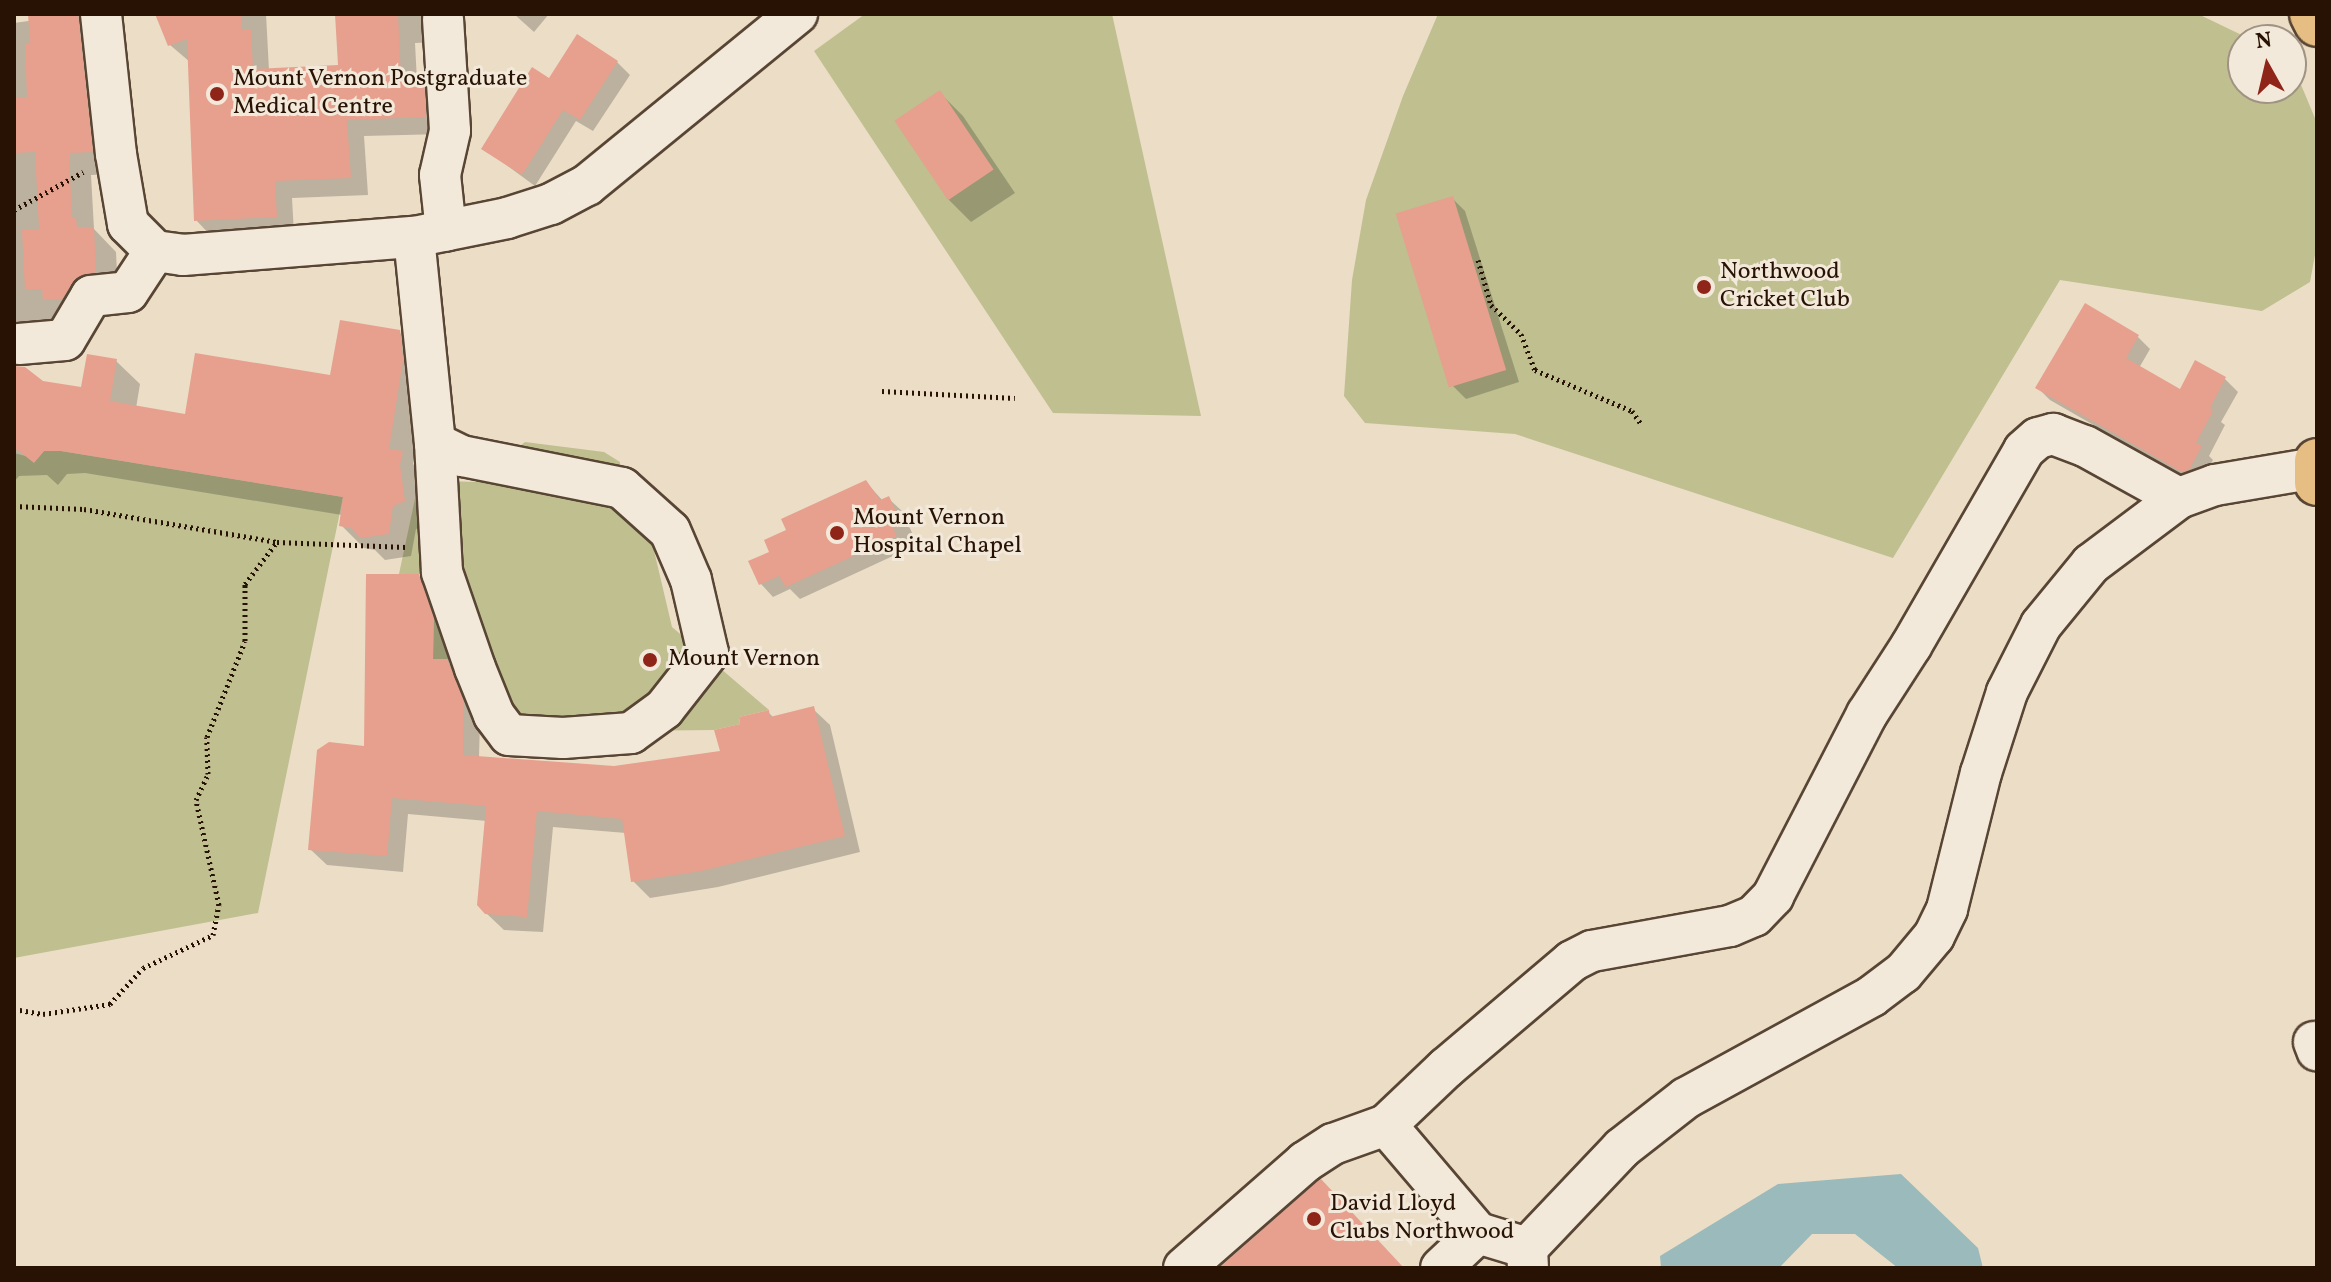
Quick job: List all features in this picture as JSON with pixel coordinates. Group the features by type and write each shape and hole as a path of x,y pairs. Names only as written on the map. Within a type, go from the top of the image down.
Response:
{"main road":[{"path":"2312,14 2317,24"}],"lane":[{"path":"101,14 116,154 128,224 155,251 183,255 324,230 430,234 551,204 587,185 797,14"},
{"path":"443,19 450,131 430,234 464,448 441,552 442,572 494,715 509,735 563,738 631,733 664,709 708,653 691,580 670,531 622,488 464,448"},
{"path":"19,344 65,340 91,296 128,292 155,251"},
{"path":"1184,1268 1305,1162 1333,1144 1386,1125 1446,1068 1572,961 1592,951 1730,926 1754,916 1773,896 1867,714 1911,646 2024,450 2038,438 2053,434 2085,446 2179,498"},
{"path":"1386,1125 1478,1233 1528,1258 1622,1148 1686,1098 1872,996 1903,973 1934,936 1947,909 1981,773 2007,692 2041,625 2091,564 2179,498 2215,485 2317,471"},
{"path":"1441,1268 1478,1233"}],"path":[{"path":"14,210 116,154"},
{"path":"1478,260 1491,305 1521,334 1535,370 1632,411 1641,424"},
{"path":"882,391 1015,398"},
{"path":"14,506 84,509 277,542 380,544 441,552"},
{"path":"14,1009 43,1014 110,1004 143,968 213,935 219,905 196,800 208,774 207,737 245,641 245,584 277,542"}],"green space":[{"path":"865,14 1112,14 1201,416 1053,413 814,51"},
{"name":"Northwood Cricket Club","path":"1438,14 2198,14 2227,28 2227,104 2307,104 2307,99 2317,123 2317,244 2310,282 2262,311 2060,280 1893,558 1515,434 1365,423 1344,396 1352,280 1366,200 1403,96"},
{"path":"525,442 604,452 620,462 621,517 652,542 672,627 769,710 739,717 740,724 714,730 526,732 464,659 433,659 434,574 399,574 419,480 476,482"},
{"path":"44,451 61,451 343,497 258,913 14,958 14,453 37,459"}],"water":[{"path":"1901,1174 1978,1248 1983,1268 1898,1268 1855,1234 1812,1234 1779,1268 1661,1268 1660,1256 1778,1184"}],"building":[{"path":"28,14 78,14 93,152 69,153 72,218 76,218 77,227 94,227 96,272 78,277 62,299 43,300 42,289 25,290 22,230 39,229 35,152 14,153 14,98 27,97 25,44 30,44"},
{"path":"155,14 245,14 241,17 241,30 251,30 253,69 338,65 335,14 398,14 401,80 424,78 426,117 347,120 351,178 275,181 277,217 194,221 187,39 168,46"},
{"path":"577,34 618,61 580,120 563,110 522,175 481,149 532,67 549,78"},
{"path":"940,90 994,170 948,200 894,121"},
{"path":"1453,196 1506,370 1449,388 1396,214"},
{"path":"2085,303 2139,335 2126,358 2180,389 2195,360 2226,377 2196,443 2202,446 2189,470 2182,472 2035,388"},
{"path":"340,320 400,330 403,360 389,449 403,451 400,465 405,501 393,506 389,534 360,538 351,528 339,526 343,497 61,451 44,451 34,463 14,447 14,366 25,367 43,381 81,387 87,354 117,359 110,401 185,414 195,353 330,375"},
{"name":"Mount Vernon Hospital Chapel","path":"866,480 880,500 889,496 902,525 893,529 897,536 786,587 779,576 759,585 748,561 769,552 764,540 786,530 781,519"},
{"path":"366,574 419,574 434,619 433,659 447,659 464,701 463,755 614,766 720,751 714,730 740,724 739,717 769,710 770,717 814,706 845,836 701,871 631,882 622,819 537,811 527,917 485,914 477,905 486,806 392,798 387,856 308,850 317,750 329,742 364,746"},
{"name":"David Lloyd Clubs Northwood","path":"1319,1180 1404,1268 1219,1268"}],"place":[{"name":"Mount Vernon Postgraduate Medical Centre","path":"217,94"},
{"name":"Northwood Cricket Club","path":"1704,287"},
{"name":"Mount Vernon Hospital Chapel","path":"837,533"},
{"name":"Mount Vernon","path":"650,660"},
{"name":"David Lloyd Clubs Northwood","path":"1314,1219"}]}
